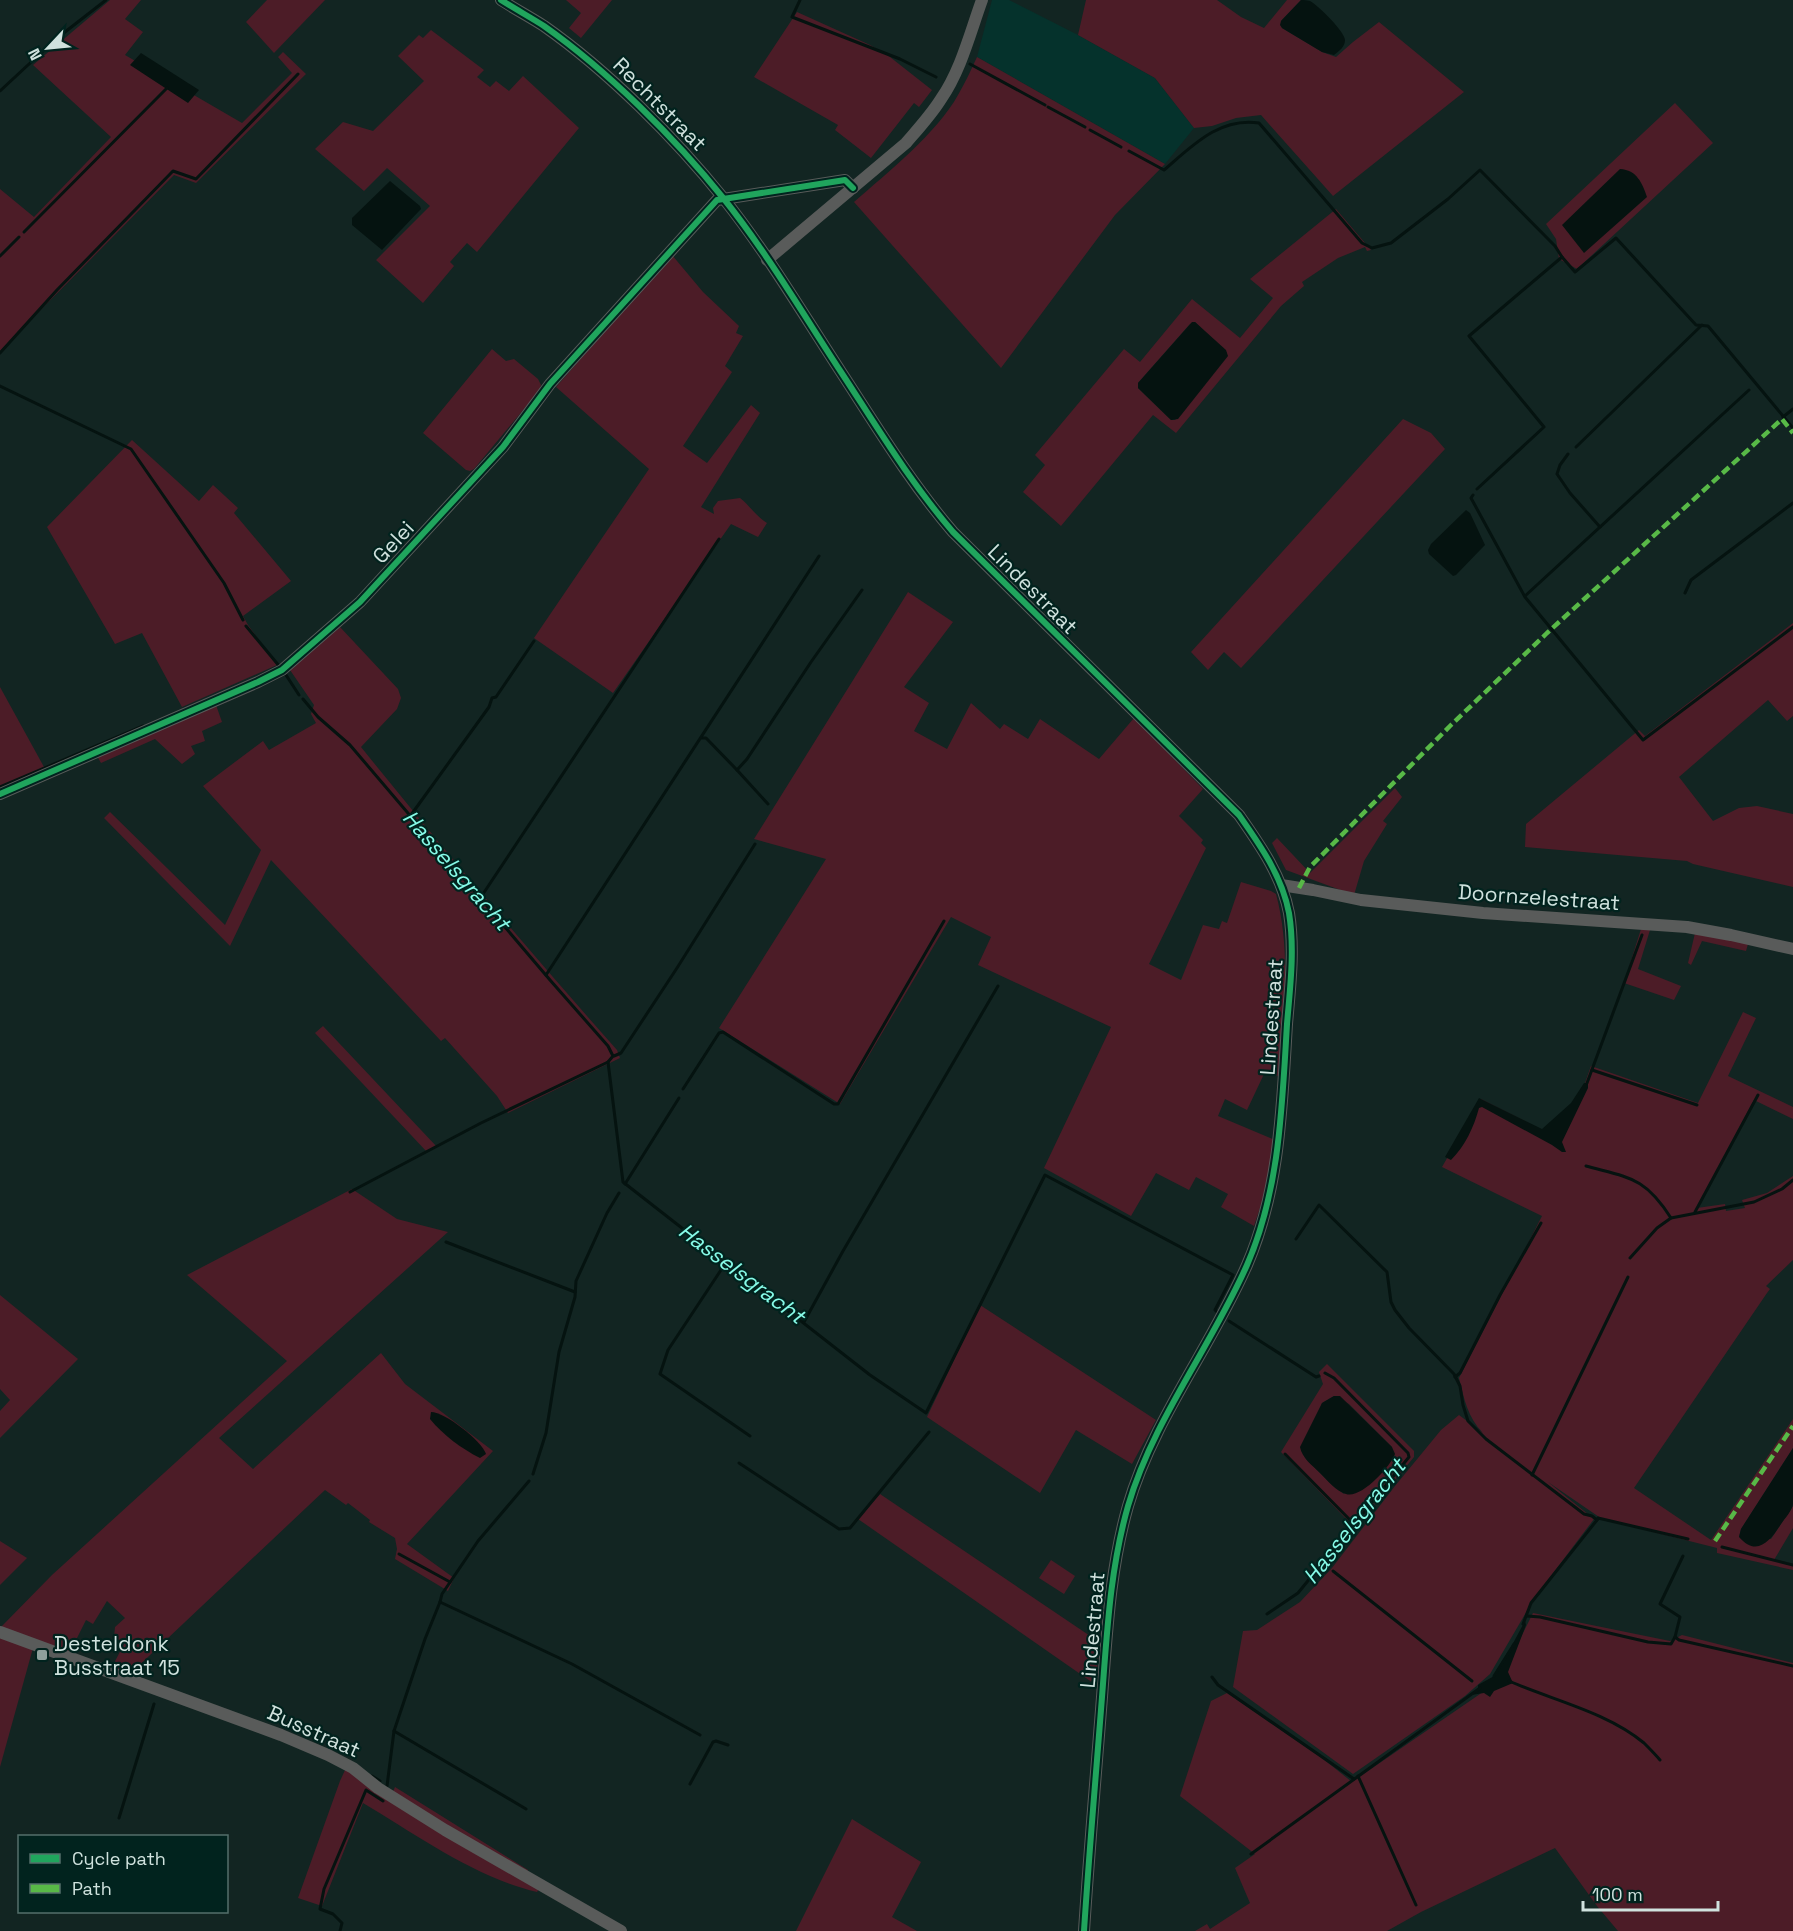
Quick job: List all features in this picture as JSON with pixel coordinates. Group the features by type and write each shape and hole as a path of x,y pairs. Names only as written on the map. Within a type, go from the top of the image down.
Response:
{"street":[{"name":"Rechtstraat","path":"501,0 544,27 605,74 652,120 724,200 767,260"},
{"path":"767,260 906,143 925,122 953,78 982,0"},
{"path":"724,200 845,180 853,188"},
{"name":"Gelei","path":"0,794 258,682 282,670 303,654 368,594 503,447 550,384 633,291 717,200 724,200"},
{"name":"Lindestraat","path":"767,260 891,451 927,502 953,532 1239,815 1263,849 1281,885 1289,912 1292,950 1278,1149 1261,1231 1233,1296 1144,1460 1127,1508 1113,1571 1084,1931"},
{"name":"Doornzelestraat","path":"1281,885 1361,900 1405,905 1483,913 1687,927 1793,949"},
{"name":"Busstraat","path":"0,1632 281,1735 328,1755 353,1768 378,1788 445,1830 621,1931"}],"shaded area":[{"path":"110,0 141,0 125,19 143,32 125,55 242,123 292,73 278,57 283,52 306,74 196,183 174,175 0,351 0,189 34,217 111,137 33,65"},
{"path":"267,0 325,0 274,53 246,22"},
{"path":"566,0 612,0 581,38 569,28 581,13"},
{"path":"992,0 1009,0 1155,78 1194,128 1165,164 977,57"},
{"path":"1086,0 1217,0 1241,17 1264,28 1287,0 1301,0 1281,21 1282,28 1322,52 1336,57 1379,22 1464,92 1333,196 1261,115 1236,118 1212,126 1194,128 1155,78 1078,35"},
{"path":"1301,0 1310,1 1319,8 1344,36 1344,45 1334,55 1322,52 1280,25 1281,21"},
{"path":"797,12 870,45 890,57 932,90 919,107 914,103 871,158 835,130 838,125 754,77"},
{"path":"431,30 484,70 477,77 490,87 496,81 509,91 523,76 579,128 477,252 467,243 450,262 454,266 423,303 376,260 430,206 387,168 364,191 315,149 343,122 373,131 424,81 398,56 419,35 423,38"},
{"path":"141,53 199,90 188,103 130,65"},
{"path":"977,57 1165,164 1115,215 1001,368 854,202 911,152 938,124 958,95"},
{"path":"1675,103 1713,143 1577,269 1559,259 1556,239 1546,224"},
{"path":"1620,169 1635,175 1641,182 1647,197 1584,253 1562,225"},
{"path":"390,181 421,209 382,250 352,225 352,218"},
{"path":"1336,209 1371,250 1367,251 1365,247 1338,258 1302,282 1304,286 1281,306 1176,433 1153,415 1061,526 1023,492 1045,465 1035,455 1124,349 1140,362 1192,299 1240,338 1273,298 1250,279","holes":["1195,322 1227,353 1175,420 1171,420 1138,388 1138,383 1190,324"]},
{"path":"672,255 703,292 739,326 736,333 743,336 725,366 732,372 683,446 707,463 751,405 760,413 701,507 714,514 713,508 718,501 740,498 767,523 758,537 731,524 613,693 534,638 649,469 556,387"},
{"path":"1192,322 1195,322 1226,350 1228,356 1178,419 1171,420 1138,388 1138,383"},
{"path":"492,349 506,361 514,359 538,379 541,385 539,391 470,471 423,433"},
{"path":"1403,419 1431,433 1445,449 1241,668 1224,652 1208,670 1191,652"},
{"path":"132,440 199,501 213,485 238,508 234,513 291,581 243,616 277,665 182,707 142,633 115,644 47,527"},
{"path":"1466,510 1470,513 1485,545 1453,576 1429,554 1428,550 1431,544"},
{"path":"908,592 953,622 904,687 929,703 914,731 947,749 971,703 1000,729 1004,724 1028,739 1040,719 1099,759 1134,718 1203,789 1179,816 1203,840 1201,843 1206,848 1149,964 1181,980 1203,925 1219,929 1222,921 1227,923 1241,882 1276,894 1281,916 1285,962 1280,1076 1264,1074 1247,1110 1225,1099 1218,1116 1275,1140 1262,1202 1254,1226 1221,1207 1228,1194 1196,1177 1189,1190 1156,1173 1131,1216 1044,1168 1111,1027 978,965 991,937 951,917 840,1104 719,1028 826,859 754,839"},
{"path":"1793,623 1793,716 1787,721 1768,700 1679,777 1713,821 1739,808 1757,806 1793,814 1793,887 1687,861 1525,847 1526,824 1639,730 1645,736"},
{"path":"340,627 398,689 401,698 397,709 361,747 487,900 617,1050 620,1058 508,1113 497,1096 445,1038 441,1041 271,860 230,946 104,818 110,812 225,925 261,850 203,786 263,741 269,750 316,723 311,714 314,705 290,670"},
{"path":"0,687 44,767 0,786"},
{"path":"216,705 222,722 202,731 205,741 191,746 195,754 182,764 155,739 101,763 97,756"},
{"path":"1395,788 1402,797 1383,821 1387,824 1364,861 1354,895 1286,870 1272,843 1277,838 1310,873"},
{"path":"1641,929 1650,930 1638,969 1681,986 1674,1000 1624,983"},
{"path":"1695,933 1748,944 1746,951 1702,941 1691,965 1688,963"},
{"path":"1743,1012 1756,1018 1728,1076 1793,1107 1793,1119 1754,1100 1697,1208 1725,1204 1726,1211 1745,1208 1742,1200 1767,1193 1793,1176 1793,1260 1766,1286 1770,1289 1634,1488 1711,1540 1793,1419 1793,1448 1741,1529 1739,1537 1771,1539 1793,1506 1793,1528 1774,1560 1793,1564 1793,1570 1717,1553 1717,1548 1602,1519 1548,1482 1594,1519 1535,1597 1490,1674 1465,1696 1353,1774 1233,1687 1243,1631 1257,1630 1300,1602 1332,1568 1441,1430 1459,1415 1483,1433 1470,1415 1459,1378 1542,1216 1442,1167 1481,1099 1544,1131 1579,1100 1591,1066 1698,1103"},
{"path":"323,1026 437,1147 427,1152 315,1033"},
{"path":"1584,1083 1588,1083 1588,1088 1562,1142 1566,1152 1562,1152 1482,1107 1479,1108 1472,1129 1461,1149 1451,1160 1445,1157 1479,1098 1542,1129 1571,1103"},
{"path":"352,1189 397,1219 448,1232 219,1438 253,1469 381,1353 405,1384 493,1451 407,1544 454,1578 448,1591 395,1559 397,1549 395,1538 369,1522 370,1520 348,1503 346,1505 325,1490 131,1673 112,1667 124,1644 114,1637 115,1627 125,1618 107,1601 93,1624 86,1620 70,1652 1,1627 52,1575 287,1361 187,1275"},
{"path":"0,1295 78,1359 0,1438 0,1411 10,1400 0,1389"},
{"path":"980,1305 1156,1420 1132,1464 1076,1430 1040,1493 927,1417"},
{"path":"1327,1364 1414,1451 1414,1457 1355,1528 1281,1452 1323,1384 1319,1372","holes":["1334,1396 1349,1404 1392,1447 1344,1494 1306,1459 1322,1403"]},
{"path":"1334,1396 1340,1396 1392,1447 1395,1454 1374,1481 1359,1492 1352,1494 1342,1493 1332,1485 1308,1461 1300,1447 1322,1403"},
{"path":"431,1412 445,1417 462,1428 478,1442 486,1454 480,1458 453,1441 430,1419"},
{"path":"1793,1448 1793,1504 1791,1509 1768,1541 1752,1546 1739,1537 1741,1529"},
{"path":"880,1494 1099,1642 1096,1685 858,1519"},
{"path":"0,1541 27,1558 0,1585"},
{"path":"1051,1560 1075,1576 1064,1594 1039,1578"},
{"path":"1533,1613 1670,1641 1682,1635 1793,1663 1793,1931 1618,1931 1555,1848 1421,1912 1387,1931 1195,1931 1207,1924 1210,1929 1250,1903 1235,1868 1255,1854 1180,1796 1211,1701 1227,1693 1322,1758 1352,1782 1480,1694 1511,1657"},
{"path":"1525,1621 1526,1625 1508,1672 1513,1683 1494,1691 1490,1697 1484,1693 1471,1695 1478,1690 1478,1685 1496,1675"},
{"path":"0,1636 33,1648 0,1767"},
{"path":"346,1768 389,1801 395,1787 528,1870 523,1879 539,1889 537,1892 514,1885 469,1866 363,1803 322,1906 298,1898"},
{"path":"852,1819 921,1862 892,1917 917,1931 796,1931"}],"waterway":[{"path":"0,91 56,39 106,0"},
{"path":"800,0 792,17 900,59 936,77"},
{"path":"970,64 1045,105"},
{"path":"0,353 57,290 173,171 196,179 298,74"},
{"path":"24,232 167,88"},
{"path":"1048,107 1085,127"},
{"path":"1129,151 1164,170 1196,143 1219,129 1231,124 1259,123 1362,243 1372,248 1391,243 1448,199 1480,170 1555,246 1562,257 1469,336 1544,427 1477,489"},
{"path":"1090,130 1121,147"},
{"path":"0,256 19,237"},
{"path":"1562,257 1575,272 1616,238 1696,325 1708,326 1793,428"},
{"path":"1576,447 1702,325"},
{"name":"Hasselsgracht","path":"0,386 131,449 224,583 243,620"},
{"path":"1525,596 1749,390"},
{"path":"1783,417 1793,409"},
{"path":"1568,454 1557,474 1570,493 1600,527"},
{"path":"1473,495 1471,498 1525,597 1643,740 1793,627"},
{"path":"1685,593 1691,580 1793,503"},
{"path":"481,897 719,539"},
{"path":"546,975 819,556"},
{"path":"702,738 706,738 737,770 747,759 862,590"},
{"name":"Hasselsgracht","path":"246,626 280,667"},
{"path":"411,815 534,641"},
{"name":"Hasselsgracht","path":"286,675 299,695"},
{"name":"Hasselsgracht","path":"303,699 318,717 350,745 608,1046 613,1056 608,1062 623,1182 870,1375 926,1413 1045,1175 1233,1275 1215,1310 1217,1312"},
{"path":"0,787 143,726"},
{"path":"737,770 768,804"},
{"path":"614,1056 621,1053 755,844"},
{"path":"683,1089 719,1033 723,1032 834,1104 838,1104 944,921"},
{"path":"1587,1083 1642,935"},
{"path":"804,1322 998,986"},
{"path":"350,1192 481,1123 608,1062"},
{"path":"1592,1070 1697,1105"},
{"path":"1695,1212 1758,1095"},
{"path":"625,1184 679,1098"},
{"path":"1586,1166 1635,1181 1653,1194 1671,1218"},
{"path":"1630,1258 1657,1228 1671,1218 1754,1202 1782,1189 1793,1180"},
{"path":"533,1474 546,1433 559,1352 575,1297 576,1281 607,1213 619,1193"},
{"path":"1296,1239 1319,1205 1387,1272 1391,1302 1395,1310 1409,1328 1454,1374 1460,1386 1468,1421 1486,1439 1584,1514 1597,1520 1531,1603 1523,1624"},
{"path":"1455,1377 1460,1373 1500,1295 1541,1223"},
{"path":"446,1242 575,1292"},
{"path":"721,1270 668,1350 660,1374 750,1436"},
{"path":"1532,1475 1628,1277"},
{"name":"Hasselsgracht","path":"1229,1321 1316,1377 1319,1376"},
{"name":"Hasselsgracht","path":"1267,1614 1298,1593 1409,1457 1408,1453 1334,1378 1325,1373"},
{"path":"739,1463 839,1529 850,1528 929,1432"},
{"path":"1285,1454 1353,1523"},
{"path":"529,1481 478,1541 442,1594 440,1602 572,1664 700,1735"},
{"path":"1597,1520 1598,1518 1688,1539"},
{"path":"1722,1547 1793,1565"},
{"path":"399,1554 450,1582"},
{"path":"1675,1637 1680,1617 1660,1604 1683,1556"},
{"path":"1333,1571 1472,1681"},
{"path":"440,1602 394,1731 526,1809"},
{"path":"1527,1616 1648,1642 1671,1644 1675,1637 1679,1640 1793,1666"},
{"path":"1494,1676 1514,1644"},
{"path":"1212,1677 1218,1685 1354,1779"},
{"path":"1509,1681 1613,1723 1644,1743 1660,1760"},
{"path":"1251,1854 1480,1688"},
{"path":"119,1818 154,1704"},
{"path":"387,1786 394,1731"},
{"path":"690,1784 713,1742 728,1745"},
{"path":"372,1776 380,1781"},
{"path":"1358,1776 1416,1905"},
{"path":"340,1931 342,1923 333,1914 320,1909 324,1889 366,1790 383,1801"}],"marked path":[{"path":"1299,888 1310,867 1450,726 1547,633 1782,419 1793,433"},
{"path":"1715,1541 1793,1426"}],"cycle path":[{"path":"501,0 544,26 592,63 640,106 705,176 755,241 894,454 937,513 953,532 1239,815 1269,861 1286,899 1291,927 1291,969 1281,1116 1273,1177 1258,1236 1247,1265 1152,1444 1128,1506 1117,1553 1108,1625 1084,1931"},
{"path":"0,794 282,670 360,602 503,447 550,384 717,200 845,180 853,188"}],"place":[{"name":"Desteldonk Busstraat 15","path":"42,1655"}]}
